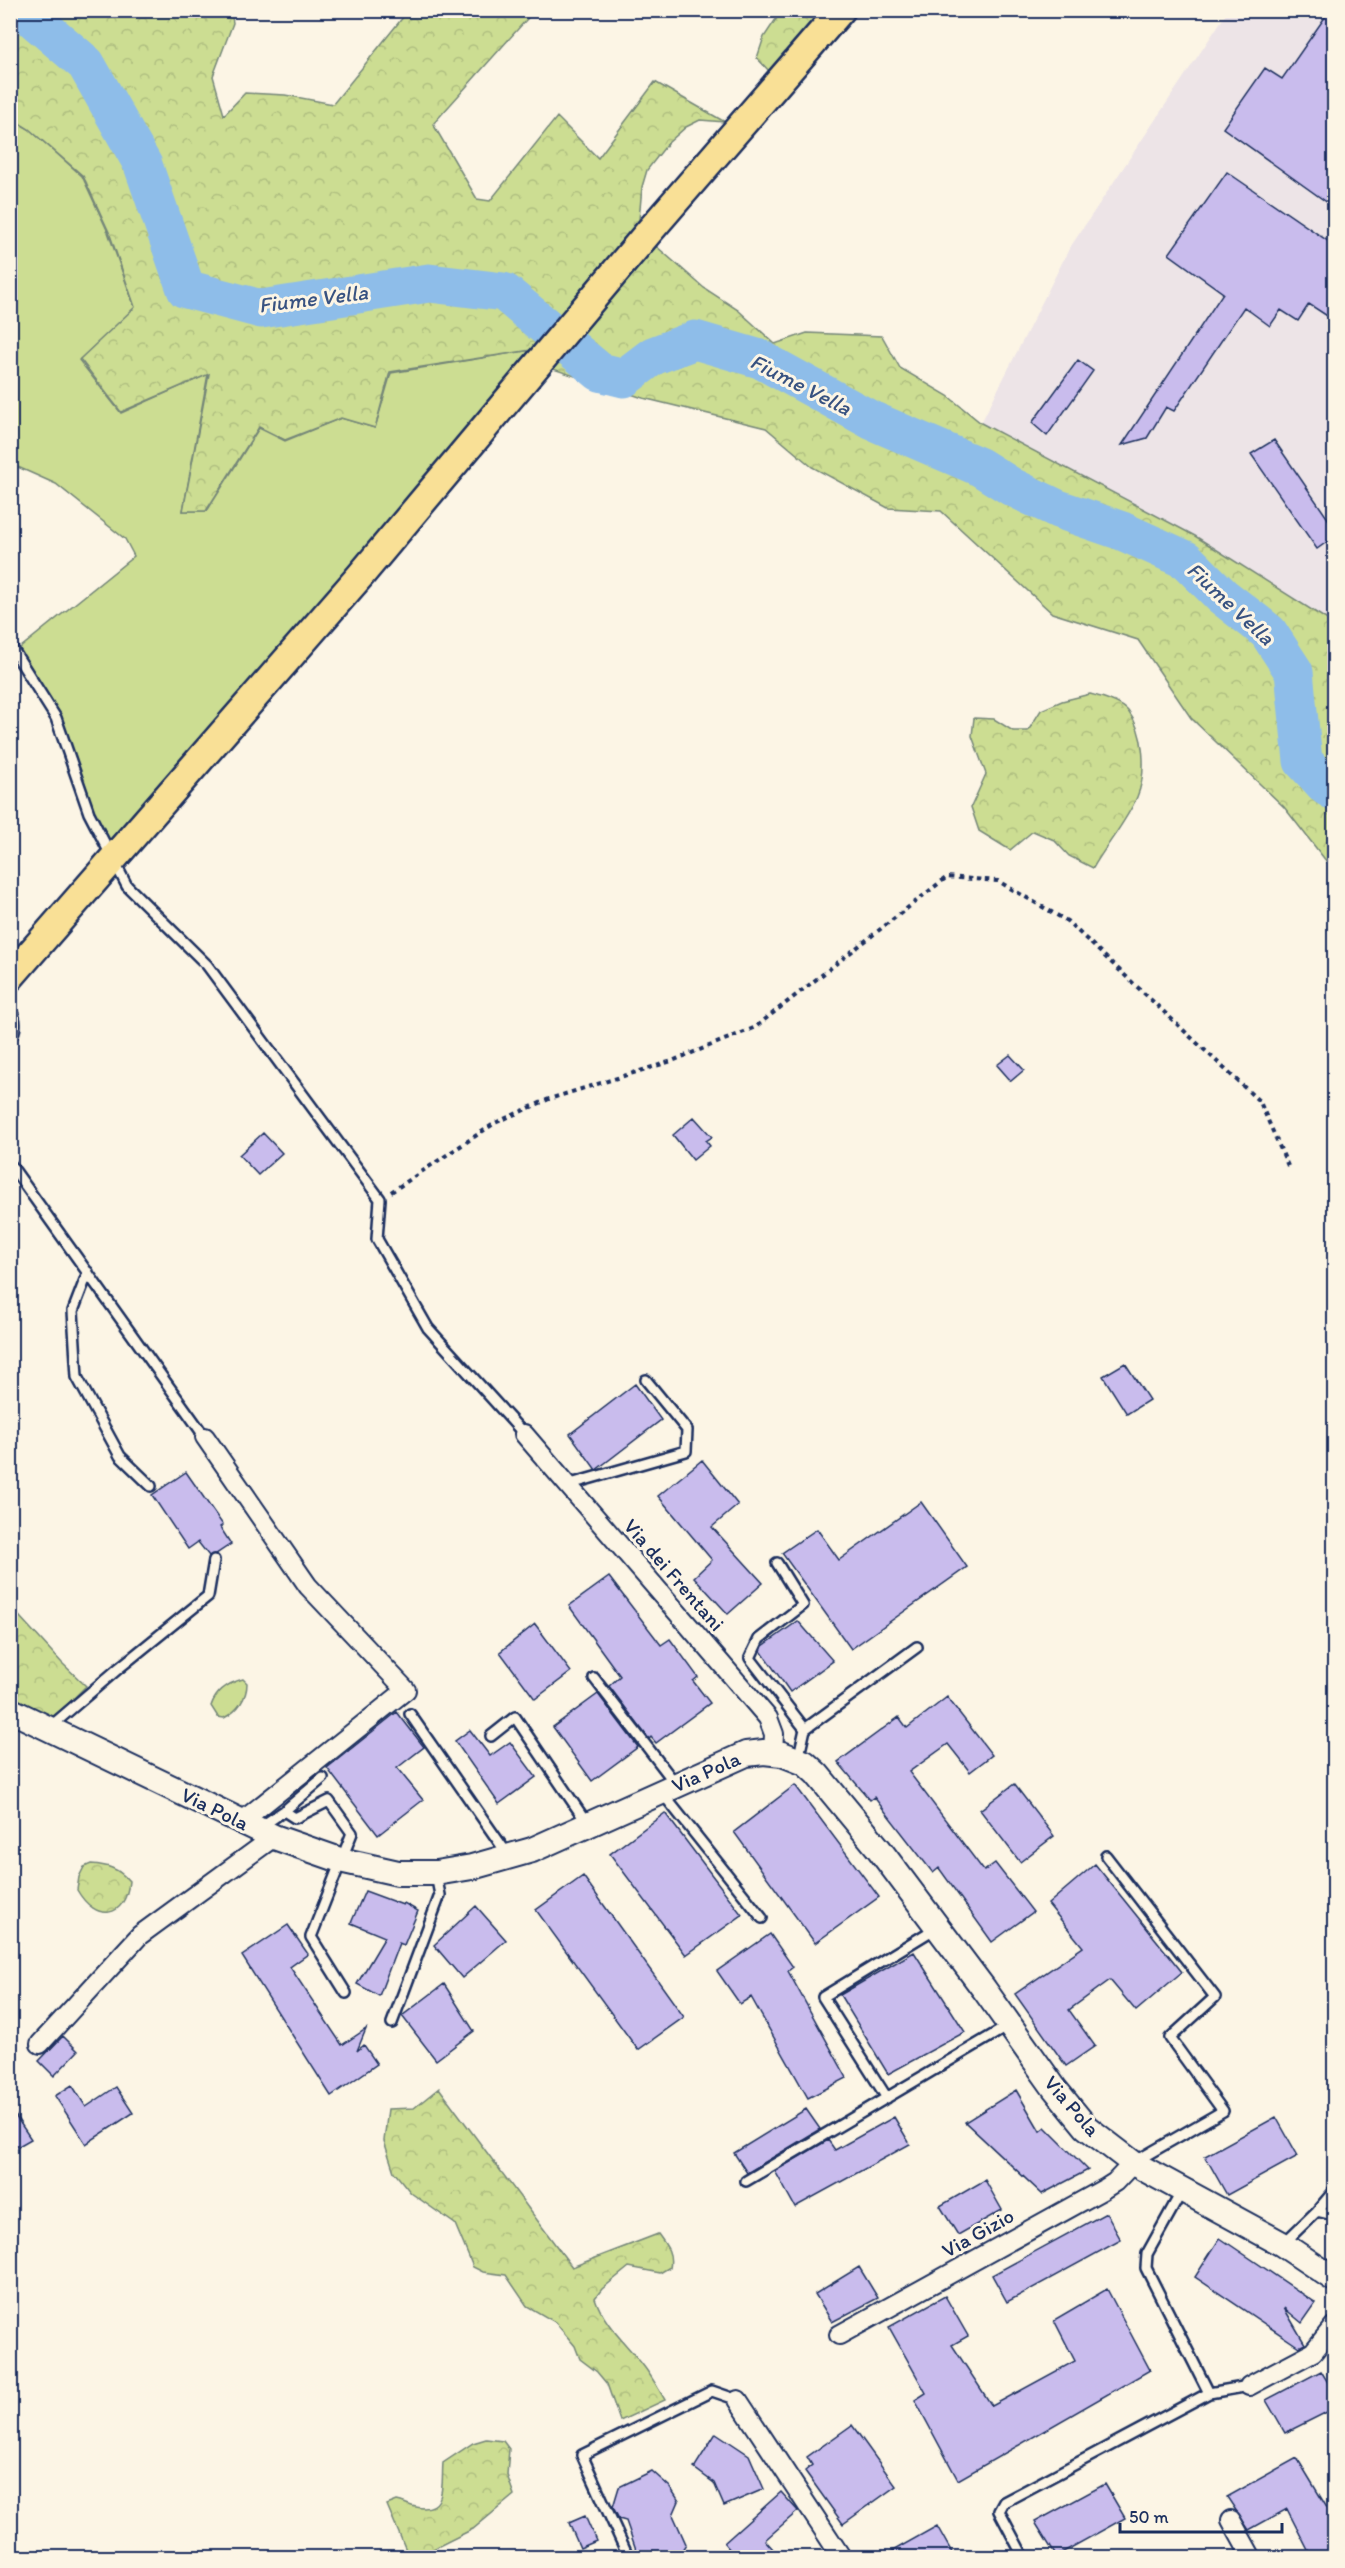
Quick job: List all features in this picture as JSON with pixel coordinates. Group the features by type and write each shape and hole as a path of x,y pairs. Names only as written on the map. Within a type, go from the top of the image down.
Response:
{"main road":[{"path":"10,978 360,576 647,234 841,10"}],"street":[{"name":"Via dei Frentani","path":"524,1434 768,1718 774,1734 773,1752"},
{"path":"40,2044 140,1935 406,1690 308,1586 205,1437"},
{"name":"Via Pola","path":"10,1710 257,1829 340,1860 398,1873 436,1873 472,1867 509,1857 589,1825 746,1754 773,1752 798,1760 818,1774 879,1849 1055,2089 1086,2127 1133,2163 1282,2244 1335,2279"},
{"name":"Via Gizio","path":"839,2336 1104,2189 1115,2182 1133,2163"},
{"path":"1249,2385 1313,2352 1335,2326"},
{"path":"738,2400 842,2558"},
{"path":"1232,2520 1252,2558"}],"lane":[{"path":"10,645 56,718 90,813 128,886 207,965 380,1199 377,1239 428,1328 524,1434"},
{"path":"10,1010 15,1016 14,1034 10,1038"},
{"path":"10,1164 205,1437"},
{"path":"88,1272 73,1311 77,1377 120,1456 151,1486"},
{"path":"567,1485 686,1451 687,1430 646,1380"},
{"path":"49,1729 119,1668 208,1596 214,1560"},
{"path":"777,1563 803,1605 759,1639 750,1658 806,1729"},
{"path":"798,1760 806,1729 917,1647"},
{"path":"594,1678 669,1789 762,1918"},
{"path":"410,1714 509,1857"},
{"path":"491,1736 515,1717 589,1825"},
{"path":"257,1829 284,1811 323,1778"},
{"path":"284,1811 295,1818 329,1802 352,1833 311,1937 345,1994"},
{"path":"1106,1856 1215,1997 1170,2038 1223,2111 1133,2163"},
{"path":"392,2023 440,1895 436,1873"},
{"path":"887,2098 823,1997 938,1927"},
{"path":"746,2181 1010,2025"},
{"path":"1183,2190 1147,2254 1146,2268 1209,2393"},
{"path":"1282,2244 1335,2191"},
{"path":"1317,2211 1335,2215"},
{"path":"1024,2558 999,2511 1004,2502 1209,2393 1249,2385"},
{"path":"629,2558 582,2455 712,2391 738,2400"}],"path":[{"path":"380,1199 495,1123 549,1099 672,1061 754,1028 947,877 998,881 1067,921 1260,1102 1288,1166"}],"shaded area":[{"path":"1228,11 1334,11 1334,624 1195,536 981,423 1069,249"}],"green space":[{"path":"535,10 433,124 477,199 490,201 557,117 598,158 655,82 725,122 700,120 686,127 668,143 647,170 642,187 639,220 531,350 390,372 375,428 341,418 285,440 259,427 206,511 183,511 209,374 121,412 80,359 135,307 109,232 83,176 29,129 11,118 11,11 231,11 233,23 213,76 224,115 245,93 285,95 333,104 408,11"},
{"path":"782,10 821,11 769,71 757,58 764,37"},
{"path":"11,119 29,129 82,176 108,232 135,308 79,360 121,413 208,374 183,511 207,511 259,428 285,441 341,418 375,428 391,373 531,350 349,567 106,844 56,718 15,652 134,556 125,539 56,484 11,464"},
{"path":"656,246 704,288 738,310 775,344 807,333 882,336 900,368 948,396 981,423 1195,536 1334,624 1334,871 1284,807 1191,718 1138,640 1052,613 941,511 888,508 812,467 766,428 643,398 553,369"},
{"path":"1090,694 1116,702 1128,711 1138,730 1143,753 1142,777 1137,797 1093,868 1069,856 1054,840 1033,831 1010,850 979,831 971,807 986,774 972,736 974,718 994,719 1013,731 1028,731 1041,710 1062,701"},
{"path":"10,1606 86,1686 50,1722 11,1703"},
{"path":"243,1679 247,1683 247,1689 241,1704 224,1718 218,1717 211,1706 216,1696 228,1685"},
{"path":"91,1864 112,1868 129,1881 127,1894 116,1909 101,1912 85,1901 77,1890 79,1877 84,1867"},
{"path":"439,2088 572,2267 658,2234 661,2238 670,2253 670,2267 660,2273 629,2267 602,2289 595,2298 609,2325 645,2368 665,2400 620,2421 607,2384 597,2372 580,2359 575,2346 555,2322 527,2306 506,2275 483,2272 473,2267 455,2224 411,2193 394,2172 384,2141 388,2109 414,2108"},
{"path":"486,2439 503,2441 509,2449 507,2475 514,2495 473,2529 429,2551 409,2557 387,2505 397,2501 416,2507 433,2506 441,2495 443,2463 473,2443"}],"building":[{"path":"1330,10 1335,10 1335,208 1223,128 1265,68 1282,79"},
{"path":"1227,172 1335,246 1335,321 1309,304 1298,321 1281,310 1270,326 1244,307 1174,411 1166,407 1147,438 1122,445 1223,293 1169,254"},
{"path":"1078,360 1093,371 1047,436 1032,423"},
{"path":"1274,440 1335,529 1335,536 1317,549 1251,454"},
{"path":"1010,1055 1024,1070 1011,1081 997,1065"},
{"path":"694,1117 712,1137 706,1141 710,1146 693,1160 673,1135"},
{"path":"263,1133 282,1153 258,1175 239,1155"},
{"path":"1125,1363 1149,1400 1127,1414 1103,1376"},
{"path":"635,1384 661,1420 596,1470 570,1434"},
{"path":"702,1460 738,1505 712,1527 763,1583 728,1614 694,1577 712,1560 658,1496"},
{"path":"186,1472 223,1525 220,1527 231,1544 216,1554 209,1556 198,1542 188,1549 152,1495"},
{"path":"921,1502 967,1567 851,1649 782,1553 817,1529 839,1560"},
{"path":"609,1577 661,1645 670,1639 698,1677 693,1681 710,1703 656,1743 651,1737 649,1739 609,1686 620,1676 569,1606"},
{"path":"798,1621 833,1661 790,1692 761,1651 763,1646"},
{"path":"535,1624 571,1672 535,1699 500,1652"},
{"path":"598,1694 638,1747 592,1781 553,1727"},
{"path":"947,1697 992,1755 970,1772 948,1744 909,1772 984,1871 995,1863 1033,1912 992,1942 939,1868 933,1873 874,1797 870,1800 838,1762 899,1717 907,1728"},
{"path":"397,1712 424,1747 397,1768 423,1800 378,1835 327,1768"},
{"path":"470,1730 490,1756 510,1742 536,1777 499,1804 455,1741"},
{"path":"1014,1784 1054,1836 1020,1862 980,1810"},
{"path":"795,1785 879,1897 815,1943 734,1832"},
{"path":"665,1813 742,1915 686,1955 610,1854"},
{"path":"1095,1864 1182,1972 1136,2011 1110,1980 1069,2010 1095,2046 1066,2066 1015,1994 1083,1947 1048,1904"},
{"path":"583,1876 684,2017 638,2050 536,1910"},
{"path":"365,1891 403,1905 404,1903 418,1911 404,1945 399,1943 379,1996 357,1984 385,1937 351,1923"},
{"path":"476,1906 506,1940 462,1978 434,1945"},
{"path":"288,1925 308,1954 290,1967 342,2045 366,2029 357,2051 364,2045 377,2064 331,2096 242,1956"},
{"path":"770,1934 793,1967 788,1971 847,2078 808,2098 751,1997 740,2004 717,1971"},
{"path":"914,1952 965,2032 888,2074 840,1995"},
{"path":"444,1984 474,2031 436,2060 402,2016"},
{"path":"63,2036 78,2051 54,2076 39,2061"},
{"path":"72,2085 86,2107 116,2087 133,2113 86,2144 55,2096"},
{"path":"1016,2090 1040,2131 1045,2127 1088,2170 1042,2194 965,2122"},
{"path":"10,2108 31,2139 10,2151"},
{"path":"806,2109 820,2129 747,2173 734,2153"},
{"path":"894,2117 910,2144 795,2207 775,2171 828,2140 835,2150"},
{"path":"1276,2117 1298,2156 1227,2195 1205,2156"},
{"path":"985,2180 1002,2210 958,2235 940,2206"},
{"path":"1106,2213 1121,2240 1007,2302 992,2275"},
{"path":"1220,2238 1316,2303 1302,2323 1284,2308 1305,2344 1299,2347 1195,2277"},
{"path":"859,2267 878,2298 832,2322 815,2294"},
{"path":"1107,2289 1150,2370 958,2480 915,2400 926,2393 889,2327 945,2296 968,2336 952,2345 992,2406 1075,2361 1054,2320"},
{"path":"1321,2371 1335,2394 1335,2408 1285,2433 1266,2400"},
{"path":"852,2425 896,2486 843,2524 805,2471 812,2465 807,2457"},
{"path":"716,2433 749,2455 764,2489 724,2506 714,2483 694,2468"},
{"path":"1297,2458 1335,2521 1335,2558 1312,2558 1287,2509 1249,2530 1227,2497"},
{"path":"652,2471 670,2487 679,2501 673,2515 686,2544 677,2558 639,2558 626,2521 619,2519 613,2507 619,2487"},
{"path":"1105,2484 1125,2518 1056,2556 1035,2522"},
{"path":"781,2492 798,2511 765,2540 781,2558 737,2558 724,2543"},
{"path":"585,2516 596,2541 580,2548 569,2523"},
{"path":"937,2526 955,2558 880,2558"}],"waterway":[{"name":"Fiume Vella","path":"23,10 86,64 143,165 186,289 261,309 429,283 504,292 600,372 624,378 653,356 695,340 760,359 871,420 980,467 1012,487 1058,509 1122,531 1186,560 1222,596 1268,632 1294,672 1303,761 1327,787 1334,791"}]}
